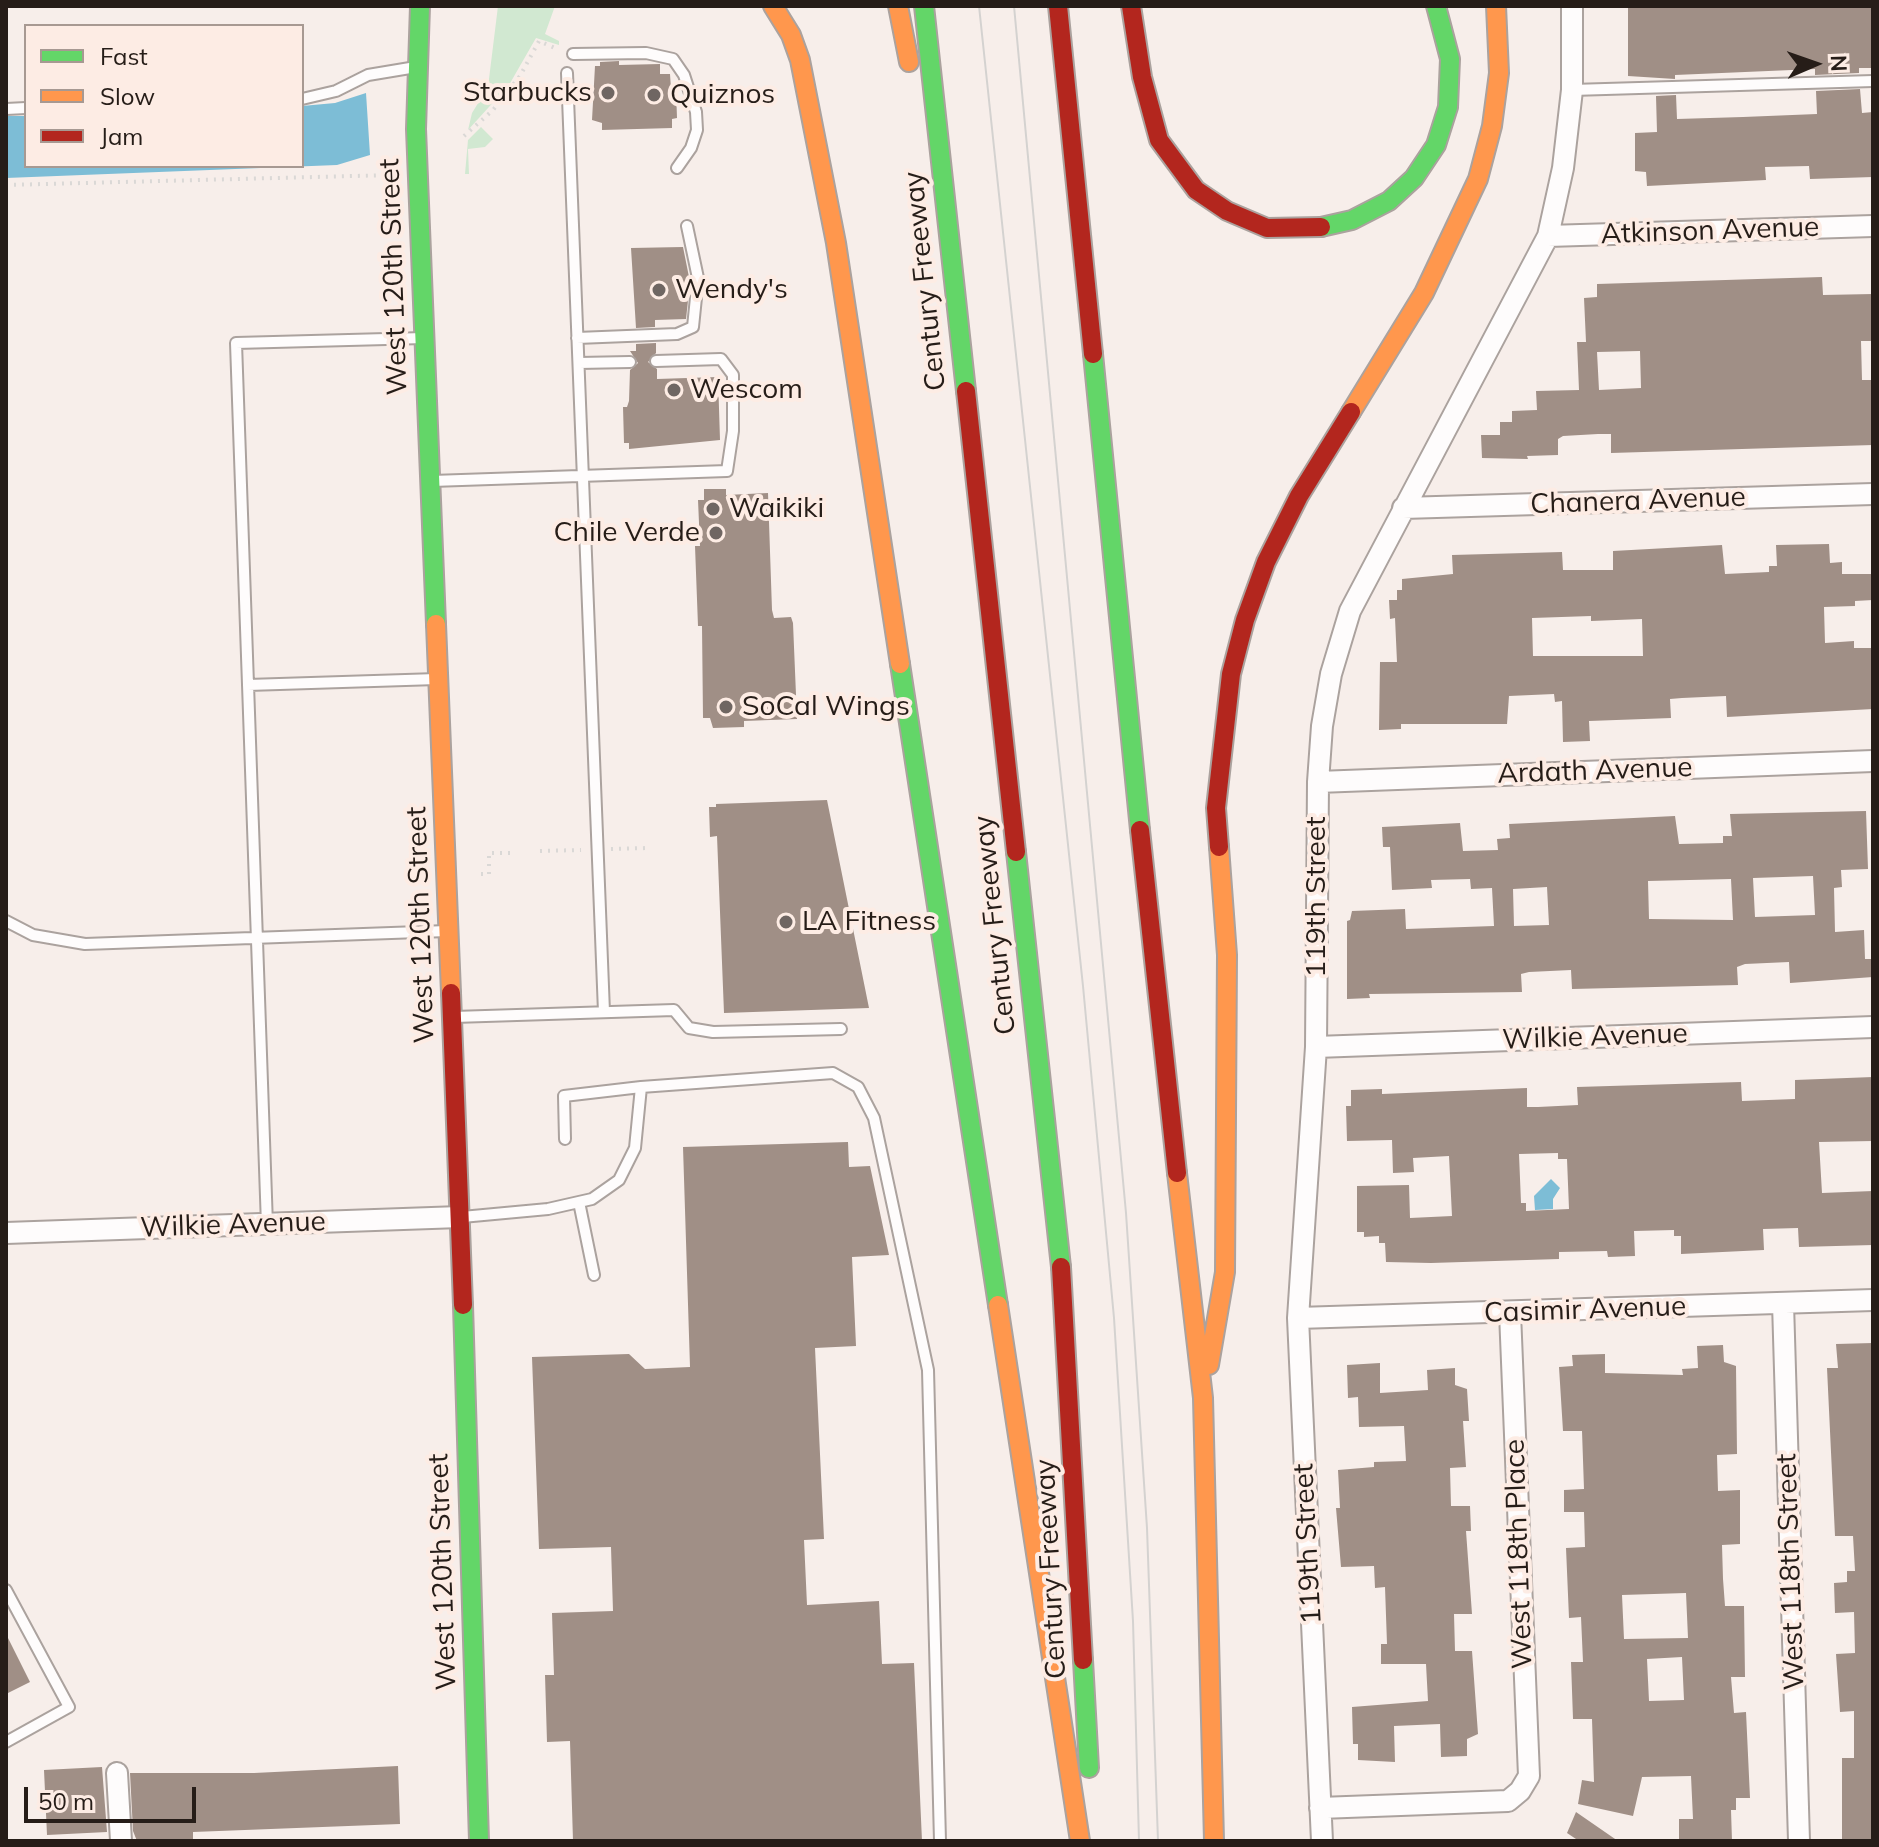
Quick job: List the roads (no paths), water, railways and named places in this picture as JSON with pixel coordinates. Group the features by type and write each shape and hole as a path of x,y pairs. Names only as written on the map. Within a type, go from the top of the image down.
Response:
{"main road":[{"name":"West 120th Street","path":"420,6 418,174 460,1217 479,1841"},
{"path":"773,6 791,35 800,60 836,243 1080,1841"},
{"path":"898,6 948,235"},
{"name":"Century Freeway","path":"924,6 1060,1253 1076,1497 1092,1841"},
{"path":"1058,6 1152,947 1203,1398 1214,1841"},
{"path":"1132,14 1142,77 1159,140 1196,190 1227,211 1267,228 1315,229 1352,220 1389,201 1414,178 1436,145 1448,107 1450,59 1436,6"},
{"path":"1203,1398 1225,1272 1227,955 1216,808 1231,674 1266,562 1299,496 1424,293 1478,179 1492,126 1499,73 1496,6"}],"street":[{"name":"119th Street","path":"1322,1841 1298,1318 1316,1047 1318,782 1331,674 1346,624 1377,554 1548,236 1563,168 1572,90 1572,6"},
{"name":"Atkinson Avenue","path":"1548,236 1873,226"},
{"name":"Chanera Avenue","path":"1403,508 1873,494"},
{"name":"Ardath Avenue","path":"1318,782 1873,761"},
{"name":"Wilkie Avenue","path":"1316,1047 1873,1027"},
{"name":"Wilkie Avenue","path":"6,1233 460,1217"},
{"name":"Casimir Avenue","path":"1298,1318 1873,1300"},
{"name":"West 118th Street","path":"1783,1303 1799,1841"},
{"name":"West 118th Place","path":"1320,1808 1508,1801 1520,1791 1529,1776 1510,1313"},
{"path":"117,1773 121,1841"}],"lane":[{"path":"573,54 646,53 673,59 684,75 696,112 697,130 691,148 677,168"},
{"path":"304,99 336,91 368,75 418,67"},
{"path":"567,73 604,1012"},
{"path":"1572,90 1873,81"},
{"path":"577,338 677,334 693,327 698,278 687,226"},
{"path":"267,1225 236,343 425,337"},
{"path":"430,481 727,471 733,431 733,375 721,359 656,361"},
{"path":"579,363 630,362"},
{"path":"248,685 439,679"},
{"path":"6,921 33,935 70,943 449,931"},
{"path":"452,1017 674,1010 689,1028 713,1032 841,1029"},
{"path":"565,1139 564,1096 641,1087 833,1073 858,1087 874,1118 928,1370 940,1841"},
{"path":"460,1217 548,1209 592,1199 619,1180 635,1148 641,1087"},
{"path":"579,1202 594,1275"},
{"path":"6,1590 69,1707 6,1742"}],"water":[{"path":"366,93 370,155 337,165 304,166 304,106 335,103"},
{"path":"6,116 24,116 24,168 261,168 6,178"},
{"path":"1551,1179 1560,1188 1553,1199 1553,1209 1535,1210 1534,1196"}],"tram line":[{"path":"979,6 1083,986 1114,1318 1133,1621 1139,1841"},
{"path":"1014,6 1126,1213 1147,1528 1158,1841"}],"place":[{"name":"Starbucks","path":"608,93"},
{"name":"Quiznos","path":"654,95"},
{"name":"Wendy's","path":"659,290"},
{"name":"Wescom","path":"674,390"},
{"name":"Waikiki","path":"713,509"},
{"name":"Chile Verde","path":"716,533"},
{"name":"SoCal Wings","path":"726,707"},
{"name":"LA Fitness","path":"786,922"}]}
